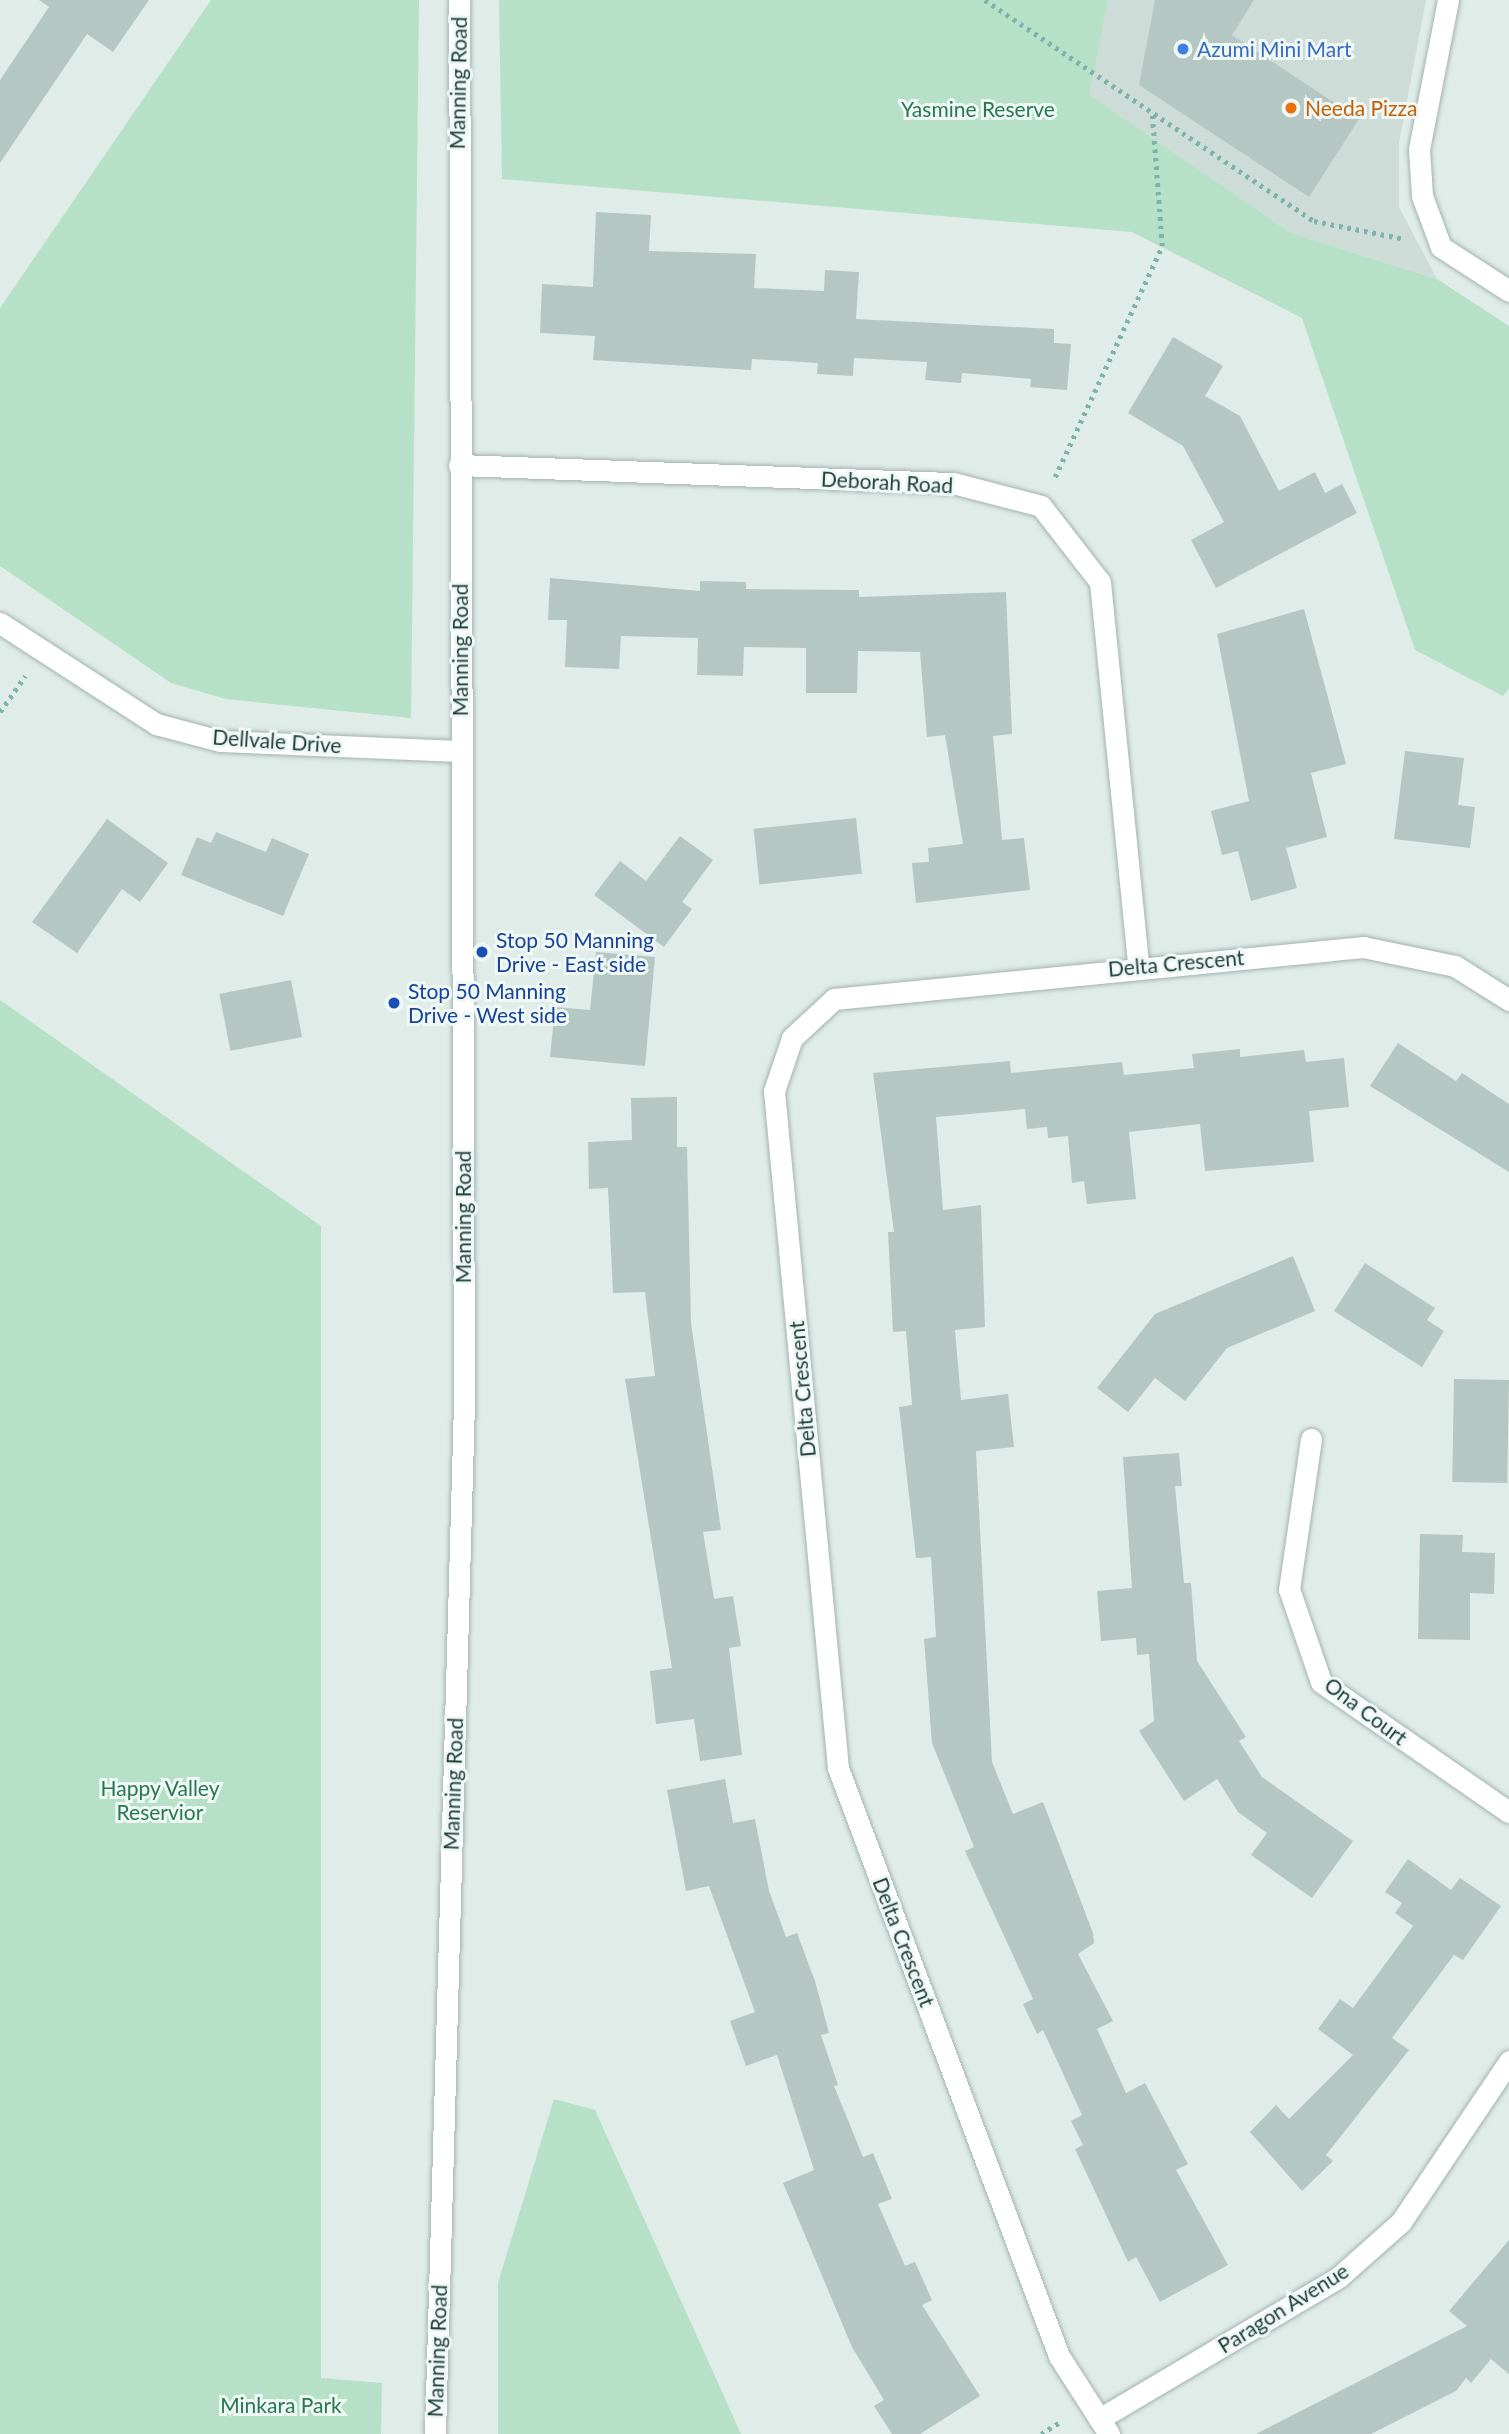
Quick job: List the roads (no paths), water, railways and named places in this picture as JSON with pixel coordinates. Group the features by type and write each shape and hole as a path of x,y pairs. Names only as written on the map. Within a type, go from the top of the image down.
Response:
{"street":[{"name":"Manning Road","path":"435,2434 464,1402 459,0"},
{"path":"1448,0 1419,149 1422,196 1440,247 1509,291"},
{"name":"Deborah Road","path":"459,465 953,483 1041,506 1100,582 1138,966"},
{"name":"Dellvale Drive","path":"0,623 156,724 220,741 460,751"},
{"name":"Delta Crescent","path":"1104,2426 1059,2356 838,1768 774,1091 792,1038 834,999 1138,966 1363,947 1455,966 1509,1000"},
{"name":"Ona Court","path":"1311,1439 1289,1589 1321,1682 1509,1812"},
{"name":"Paragon Avenue","path":"1104,2426 1339,2277 1401,2222 1509,2061"}],"place":[{"name":"Azumi Mini Mart","path":"1183,49"},
{"name":"Needa Pizza","path":"1291,108"},
{"name":"Stop 50 Manning Drive - East side","path":"482,952"},
{"name":"Stop 50 Manning Drive - West side","path":"394,1003"}],"park label":[{"name":"Yasmine Reserve","path":"978,109"},
{"name":"Happy Valley Reservior","path":"160,1800"},
{"name":"Minkara Park","path":"281,2405"}]}
